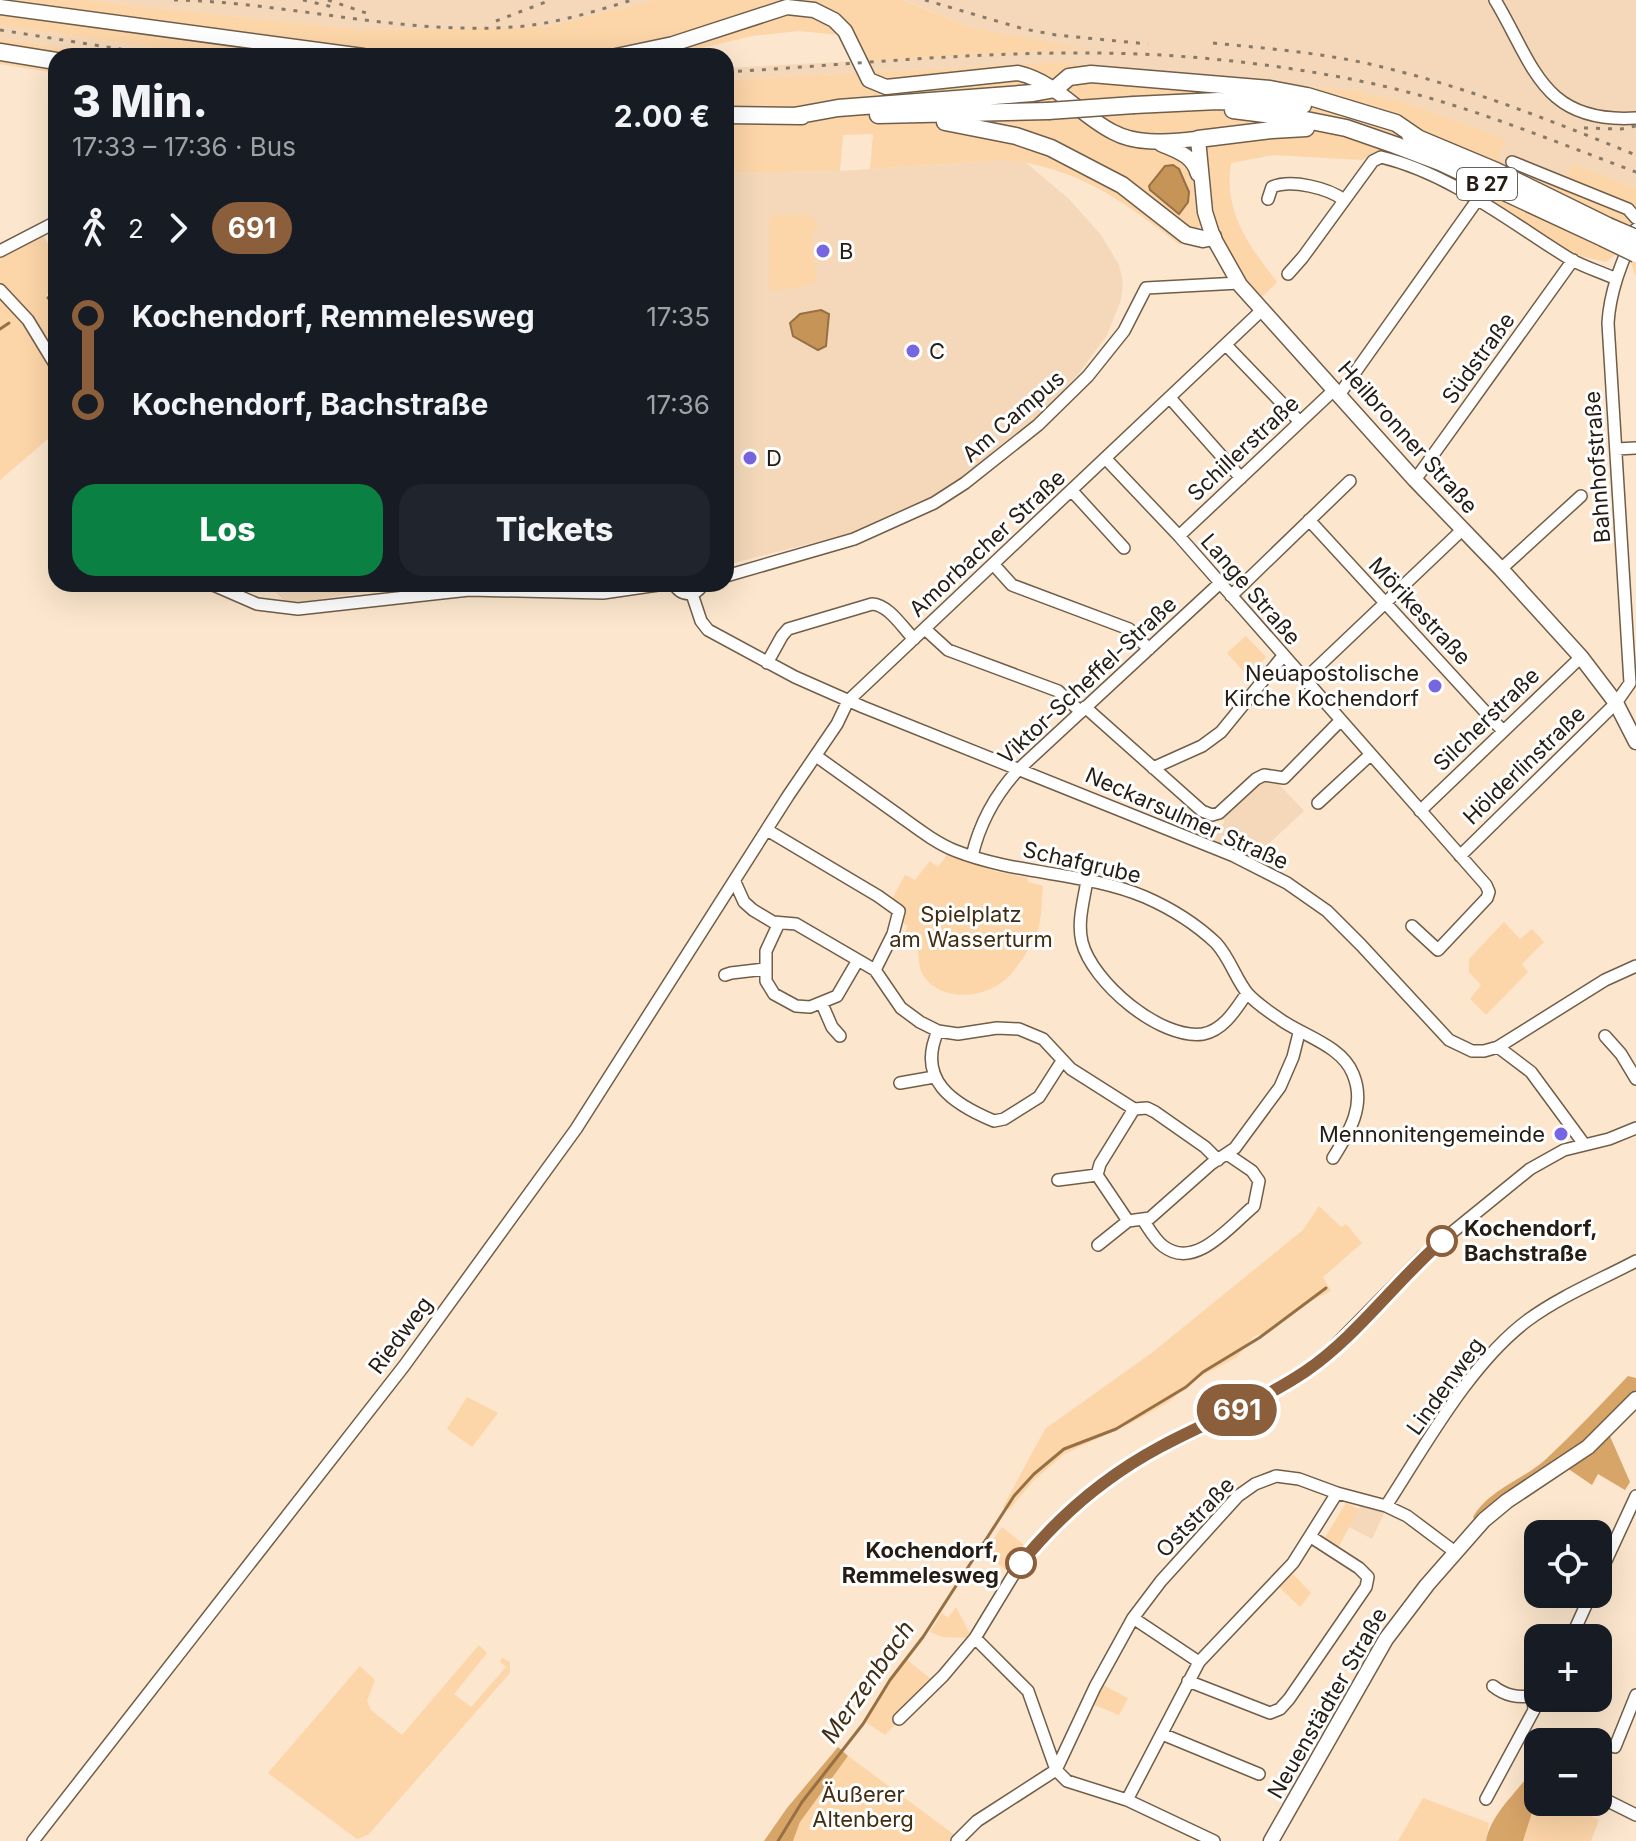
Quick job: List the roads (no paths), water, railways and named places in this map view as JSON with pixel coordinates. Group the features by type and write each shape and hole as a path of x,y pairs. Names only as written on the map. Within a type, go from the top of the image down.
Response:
{"highway":[{"path":"0,52 48,60"},
{"path":"794,116 838,108 1033,93 1055,89 1069,77 1091,74 1270,89 1307,96 1396,123 1418,138"},
{"name":"B 27","path":"734,115 927,115 1256,101 1300,105 1338,113 1418,138 1496,171 1606,232 1636,254"},
{"name":"B 27","path":"1192,103 1346,128 1440,162 1606,232 1636,238"},
{"path":"927,115 947,123 1016,136 1051,148 1122,185 1186,235 1203,239 1213,237"},
{"path":"1198,139 1293,128 1367,137"}],"main road":[{"path":"654,48 787,7 816,5 845,31 869,80 879,85 886,87 1005,72 1032,76 1113,132 1128,138 1157,142 1198,139"},
{"path":"0,7 261,48"},
{"name":"Heilbronner Straße","path":"1198,139 1203,198 1213,237 1239,283 1415,480 1581,657 1616,703 1636,742"},
{"path":"1157,142 1187,156 1196,167 1203,198"},
{"name":"Neuenstädter Straße","path":"1271,1841 1386,1639 1455,1552 1498,1507 1588,1447 1634,1406"}],"street":[{"path":"1495,0 1531,69 1550,93 1565,105 1582,112 1636,118"},
{"path":"1288,274 1373,161 1381,157 1401,161 1478,199 1573,260 1616,279"},
{"path":"1512,162 1628,209 1636,218"},
{"path":"1268,199 1272,187 1280,184 1330,190 1344,200"},
{"name":"Schillerstraße","path":"1179,536 1300,422 1337,392 1478,199"},
{"path":"0,251 48,226"},
{"name":"Bahnhofstraße","path":"1616,703 1633,682 1608,323 1609,300 1636,229"},
{"name":"Südstraße","path":"1415,480 1573,260"},
{"name":"Am Campus","path":"734,574 826,549 897,521 944,497 998,459 1088,376 1116,343 1146,288 1239,283"},
{"path":"0,290 28,320 48,353"},
{"name":"Amorbacher Straße","path":"767,830 837,724 848,701 1263,309"},
{"path":"1226,345 1300,422"},
{"path":"1170,398 1241,478"},
{"path":"1616,449 1636,448"},
{"name":"Lange Straße","path":"1106,459 1179,536 1489,892 1487,898 1438,950 1412,926"},
{"path":"1231,596 1350,481"},
{"path":"1072,491 1124,548"},
{"path":"1501,569 1581,496"},
{"name":"Mörikestraße","path":"1309,520 1502,730"},
{"path":"1304,680 1463,529"},
{"name":"Am Campus","path":"734,567 780,560"},
{"path":"994,565 1012,585 1129,629 1149,649"},
{"name":"Viktor-Scheffel-Straße","path":"972,856 991,804 1018,770 1220,583"},
{"path":"229,592 257,604 298,609 424,592"},
{"path":"565,592 610,592"},
{"path":"681,592 694,592"},
{"name":"Neckarsulmer Straße","path":"692,594 701,621 708,630 767,663 848,701 1234,856 1287,883 1327,911 1449,1040 1472,1051 1498,1047"},
{"path":"767,663 788,629 872,604 886,609 914,639"},
{"path":"925,629 948,650 1058,691 1202,811 1212,815 1219,813 1256,779 1264,775 1284,778 1340,721"},
{"path":"1153,768 1211,741 1283,656"},
{"name":"Silcherstraße","path":"1420,811 1581,657"},
{"name":"Hölderlinstraße","path":"1460,856 1616,703"},
{"path":"1318,803 1370,755"},
{"name":"Schafgrube","path":"816,756 930,838 956,851 1020,868 1087,880 1146,898 1186,919 1216,944 1234,967 1247,993 1299,1033 1336,1053 1351,1070 1359,1097 1357,1112 1333,1158"},
{"path":"767,830 899,911 893,934 875,970"},
{"name":"Riedweg","path":"33,1841 404,1366 576,1129 767,830"},
{"path":"1087,880 1081,913 1081,938 1087,958 1096,972 1130,1005 1152,1020 1183,1033 1204,1034 1229,1019 1247,993"},
{"path":"735,882 744,902 753,910 779,923 796,924 875,970 901,1008 938,1031 958,1034 997,1028 1019,1029 1043,1039 1057,1051 1062,1061 1134,1109 1147,1108 1155,1112 1205,1147 1252,1171 1259,1181 1254,1206 1199,1251 1176,1253 1161,1245 1143,1220"},
{"path":"779,923 766,951 766,981 774,994 802,1008 822,1004 837,996 858,960"},
{"path":"1584,1144 1531,1072 1498,1047 1605,980 1636,966"},
{"path":"725,975 765,969"},
{"path":"822,1004 832,1027 840,1036"},
{"path":"938,1031 930,1058 934,1077 945,1093 982,1116 998,1121 1039,1097 1062,1061"},
{"path":"1098,1245 1128,1221 1143,1220 1235,1148 1280,1087 1299,1033"},
{"path":"1605,1036 1621,1054 1636,1079"},
{"path":"900,1083 934,1077"},
{"path":"1128,1221 1097,1175 1100,1164 1134,1109"},
{"path":"899,1719 943,1676 975,1638 1015,1571 1043,1536 1075,1505 1158,1448 1266,1395 1320,1361 1423,1256 1512,1182 1550,1157 1636,1128"},
{"path":"1058,1180 1097,1175"},
{"name":"Lindenweg","path":"1386,1506 1464,1389 1493,1352 1526,1321 1550,1306 1596,1287 1636,1261"},
{"name":"Oststraße","path":"1056,1770 1095,1687 1133,1618 1161,1581 1238,1496 1255,1484 1276,1476 1299,1479 1386,1506 1407,1516 1455,1552"},
{"path":"1127,1800 1199,1662 1293,1563 1337,1493"},
{"path":"1612,1548 1636,1496"},
{"path":"1188,1681 1270,1713 1280,1709 1366,1587 1368,1577 1311,1537"},
{"path":"1133,1618 1199,1662"},
{"path":"975,1638 1028,1691 1056,1770 1067,1781 1127,1800 1214,1841"},
{"path":"1493,1686 1505,1693 1524,1696"},
{"path":"1615,1747 1636,1695"},
{"path":"1486,1799 1533,1712"},
{"path":"1162,1734 1259,1774"},
{"path":"957,1841 977,1821 1056,1770"},
{"path":"1612,1803 1636,1815"}],"waterway":[{"path":"0,329 9,323"},
{"name":"Merzenbach","path":"778,1841 802,1802 863,1724 890,1680 923,1637 1014,1496 1034,1474 1064,1449 1116,1429 1186,1387 1203,1372 1259,1338 1326,1288"}],"railway":[{"path":"174,0 471,28 544,23 632,0"},
{"path":"303,0 333,7"},
{"path":"328,0 366,13"},
{"path":"496,21 551,0"},
{"path":"925,0 1024,29 1148,44"},
{"path":"0,30 114,48"},
{"path":"1213,43 1327,56 1425,78 1636,155"},
{"path":"734,71 1044,53 1123,53 1225,60 1327,75 1431,98 1636,172"},
{"path":"1584,128 1621,129 1636,126"}],"place":[{"name":"B","path":"823,251"},
{"name":"C","path":"913,351"},
{"name":"D","path":"750,458"},
{"name":"Neuapostolische Kirche Kochendorf","path":"1435,686"},
{"name":"Mennonitengemeinde","path":"1561,1134"},
{"name":"Kochendorf, Bachstraße","path":"1442,1241"},
{"name":"Kochendorf, Remmelesweg","path":"1021,1563"}],"park label":[{"name":"Spielplatz am Wasserturm","path":"971,926"},
{"name":"Äußerer Altenberg","path":"863,1806"}]}
